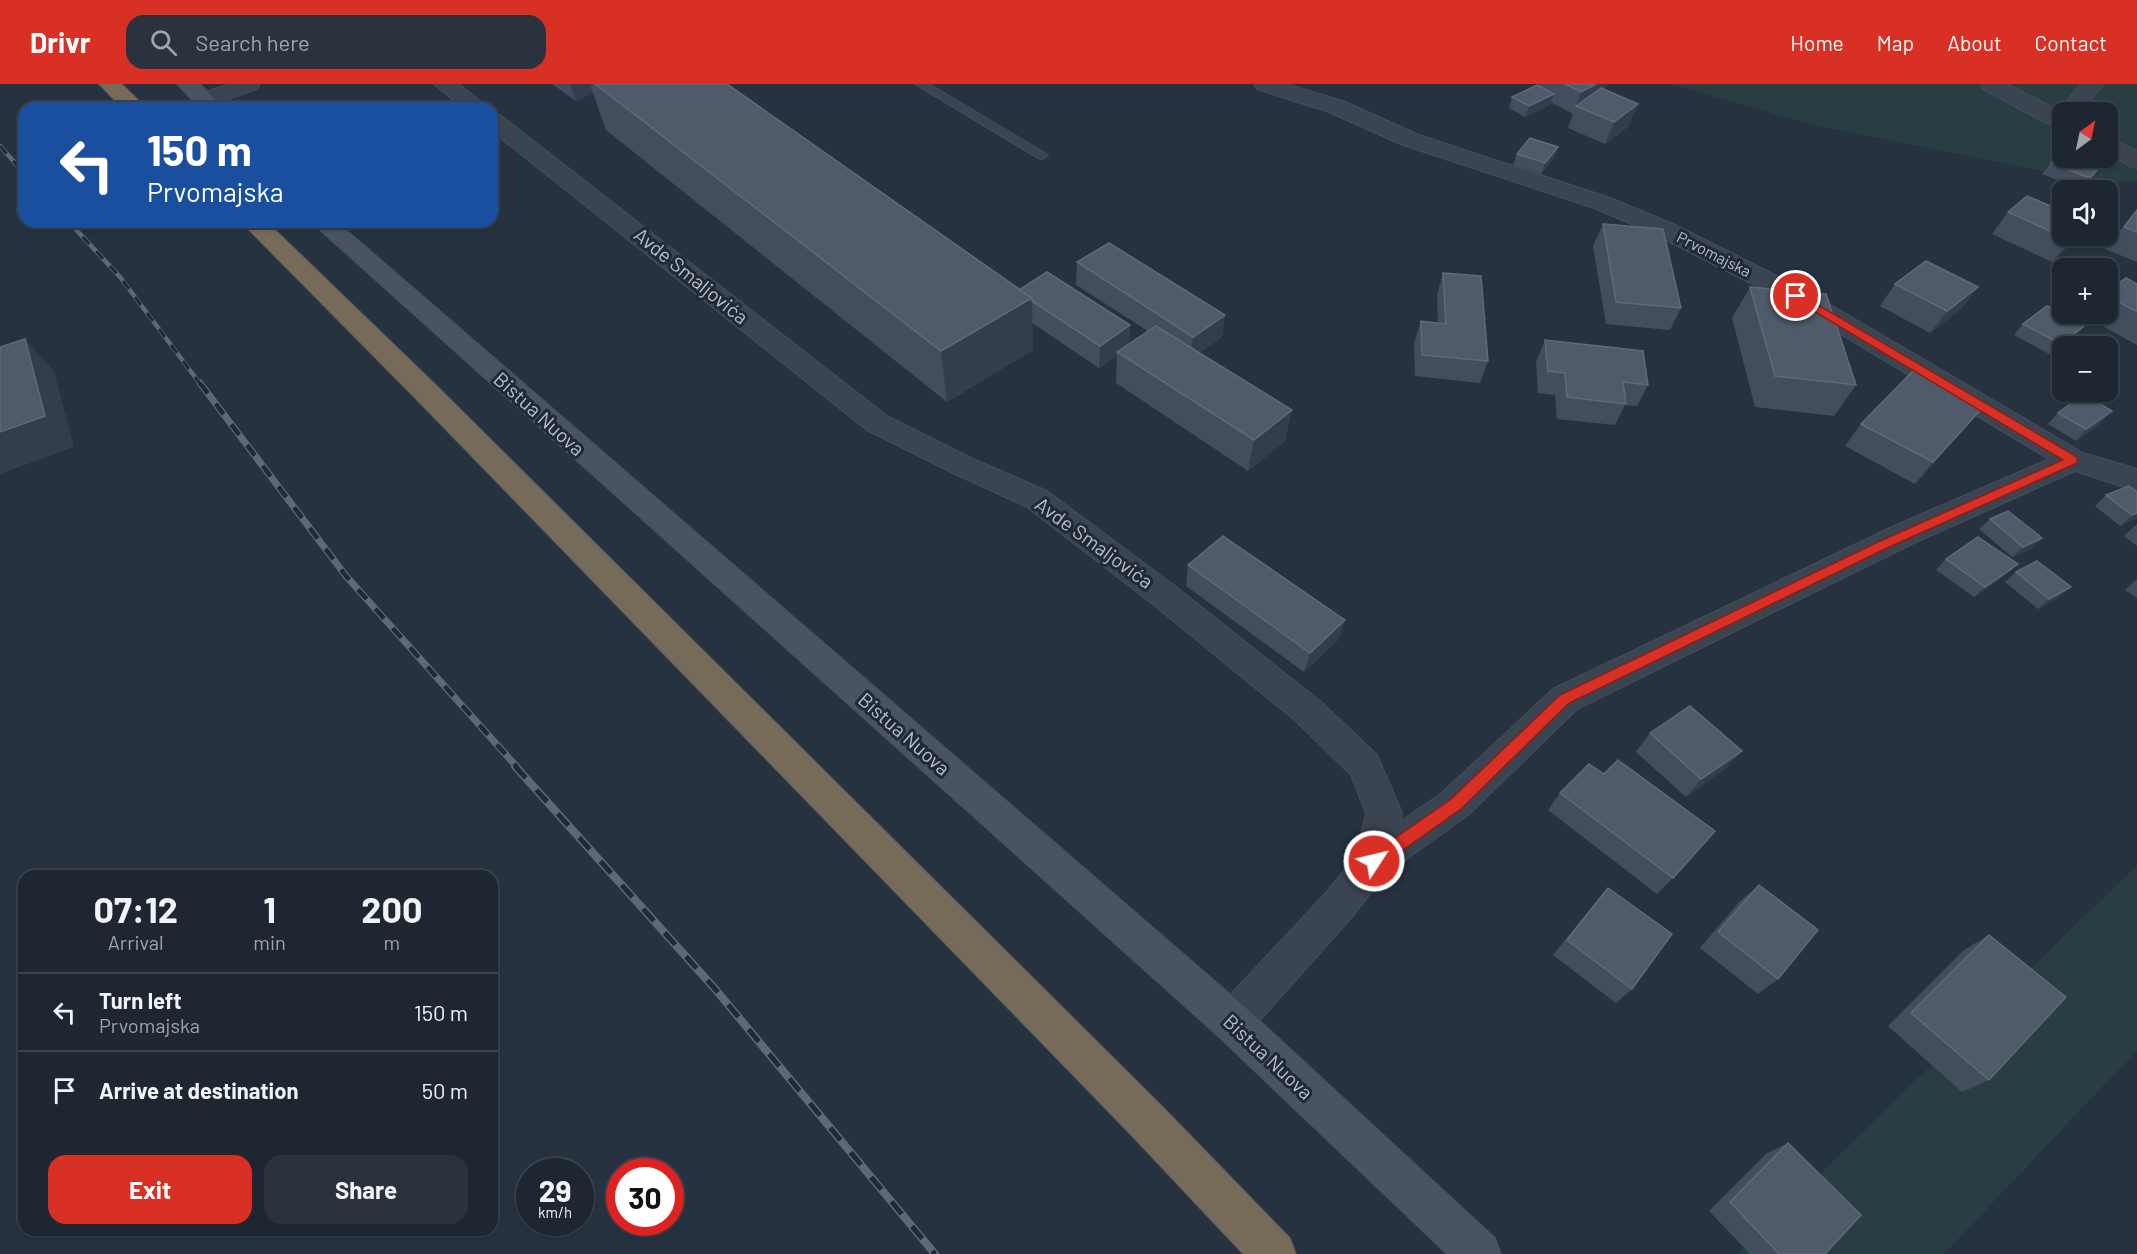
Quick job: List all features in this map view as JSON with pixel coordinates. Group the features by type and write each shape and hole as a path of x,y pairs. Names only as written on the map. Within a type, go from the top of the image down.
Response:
{"highway":[{"path":"110,84 129,102"},
{"path":"259,228 433,399 1130,1104 1274,1254"}],"street":[{"path":"188,84 206,102"},
{"path":"212,102 249,84"},
{"path":"446,84 469,102"},
{"name":"Prvomajska","path":"1265,84 1337,107 1412,140 1602,204 1664,229 1796,296 2073,460 2137,480"},
{"path":"1990,84 2052,116"},
{"path":"2077,102 2092,84"},
{"name":"Avde Smaljovića","path":"498,125 877,423 961,465 1037,499 1165,596 1308,711 1365,766 1384,813 1374,861 1338,906 1232,1022"},
{"path":"2118,150 2137,161"},
{"name":"Bistua Nuova","path":"330,228 653,515 1232,1022 1479,1254"},
{"path":"1374,861 1455,804 1564,699 1882,545 2073,460"}],"lane":[{"path":"921,84 1042,155"}],"green space":[{"path":"1671,84 2137,84 2137,182 2088,180 1814,125"},
{"path":"2137,865 2137,1050 1944,1254 1738,1254"}],"building":[{"path":"595,84 727,84 1032,298 941,351"},
{"path":"1565,84 1596,84 1581,92"},
{"path":"1537,85 1554,94 1529,106 1512,97"},
{"path":"1601,88 1638,104 1614,122 1576,106"},
{"path":"1530,138 1558,147 1545,163 1517,154"},
{"path":"2064,168 2099,168 2090,178"},
{"path":"2027,196 2052,207 2052,232 2008,212"},
{"path":"2137,210 2137,232 2124,227"},
{"path":"1603,224 1663,229 1681,308 1616,302"},
{"path":"1109,243 1225,315 1193,337 1077,262"},
{"path":"1926,261 1978,287 1947,311 1895,284"},
{"path":"1047,272 1130,325 1100,346 1019,290"},
{"path":"1443,273 1481,276 1488,361 1422,355 1421,321 1446,324"},
{"path":"2126,278 2137,284 2137,312 2118,302 2118,284"},
{"path":"1750,287 1826,294 1856,385 1775,376"},
{"path":"2047,306 2052,309 2052,324 2084,326 2071,336 2052,336 2052,339 2023,324"},
{"path":"1156,326 1292,410 1254,440 1117,352"},
{"path":"25,339 45,416 0,432 0,347"},
{"path":"1545,340 1643,351 1648,385 1623,382 1626,404 1567,397 1565,373 1548,371"},
{"path":"1915,369 1985,405 1933,462 1861,424"},
{"path":"2073,402 2097,402 2112,411 2086,429 2058,413"},
{"path":"2129,486 2137,492 2137,513 2132,515 2106,495"},
{"path":"2008,511 2042,538 2023,547 1990,519"},
{"path":"1223,536 1345,620 1310,653 1188,565"},
{"path":"1978,537 2018,564 1985,587 1946,559"},
{"path":"2037,561 2071,587 2049,599 2016,572"},
{"path":"1690,706 1742,751 1701,779 1650,733"},
{"path":"1618,760 1715,831 1673,878 1560,793 1589,764 1604,774"},
{"path":"1759,885 1818,930 1778,979 1718,932"},
{"path":"1608,888 1672,934 1632,989 1567,940"},
{"path":"1989,935 2066,997 1989,1080 1911,1013"},
{"path":"1788,1143 1861,1215 1825,1254 1779,1254 1730,1202"}],"railway":[{"path":"0,146 18,166"},
{"path":"75,228 120,277 201,385"},
{"path":"200,383 346,576 517,767"},
{"path":"515,766 716,990 935,1254"}],"route":[{"path":"1374,861 1455,804 1564,699 1882,545 2073,460 1796,296"}]}
